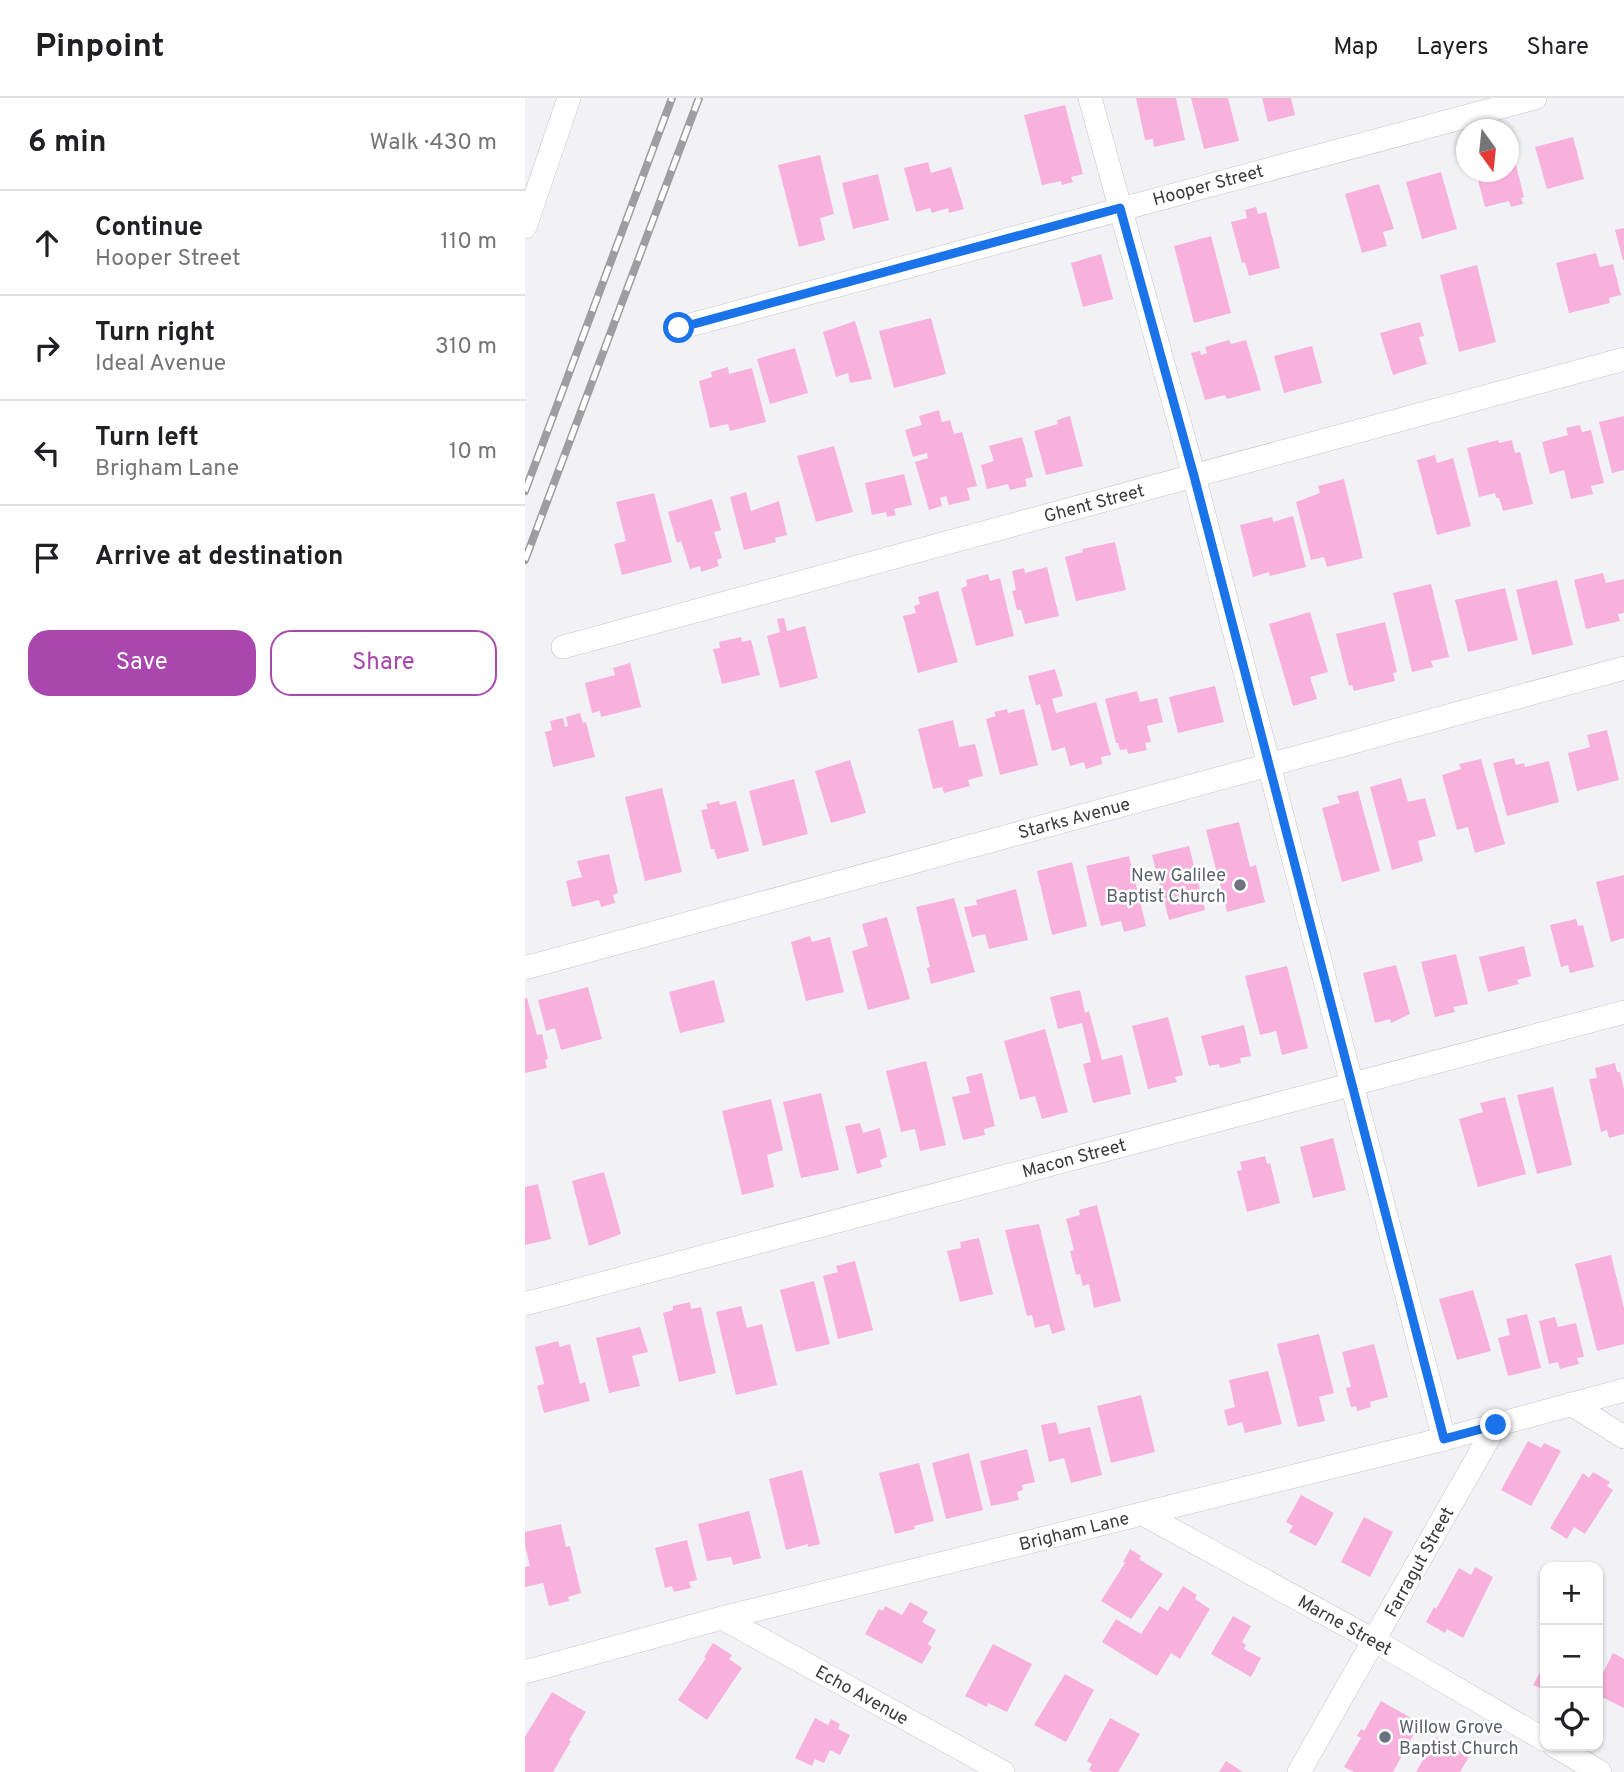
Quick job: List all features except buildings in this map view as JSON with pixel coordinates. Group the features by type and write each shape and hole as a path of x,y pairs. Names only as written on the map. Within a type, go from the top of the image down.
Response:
{"street":[{"path":"525,227 569,98"},
{"path":"1090,98 1194,476 1444,1439"},
{"name":"Hooper Street","path":"679,328 1535,98"},
{"name":"Ghent Street","path":"563,647 1624,359"},
{"name":"Starks Avenue","path":"525,968 1624,668"},
{"name":"Macon Street","path":"525,1304 1624,1012"},
{"name":"Brigham Lane","path":"525,1672 722,1618 1444,1439 1624,1390"},
{"path":"1571,1404 1624,1437"},
{"name":"Farragut Street","path":"1299,1772 1496,1425"},
{"name":"Marne Street","path":"1143,1514 1375,1641 1540,1737"},
{"name":"Echo Avenue","path":"722,1618 1003,1772"},
{"path":"1564,1751 1600,1772"}],"railway":[{"path":"525,491 672,98"},
{"path":"525,560 699,98"}],"place":[{"name":"New Galilee Baptist Church","path":"1240,885"},
{"name":"Willow Grove Baptist Church","path":"1385,1737"}],"route":[{"path":"679,328 1120,208 1194,476 1444,1439 1496,1425"}]}
